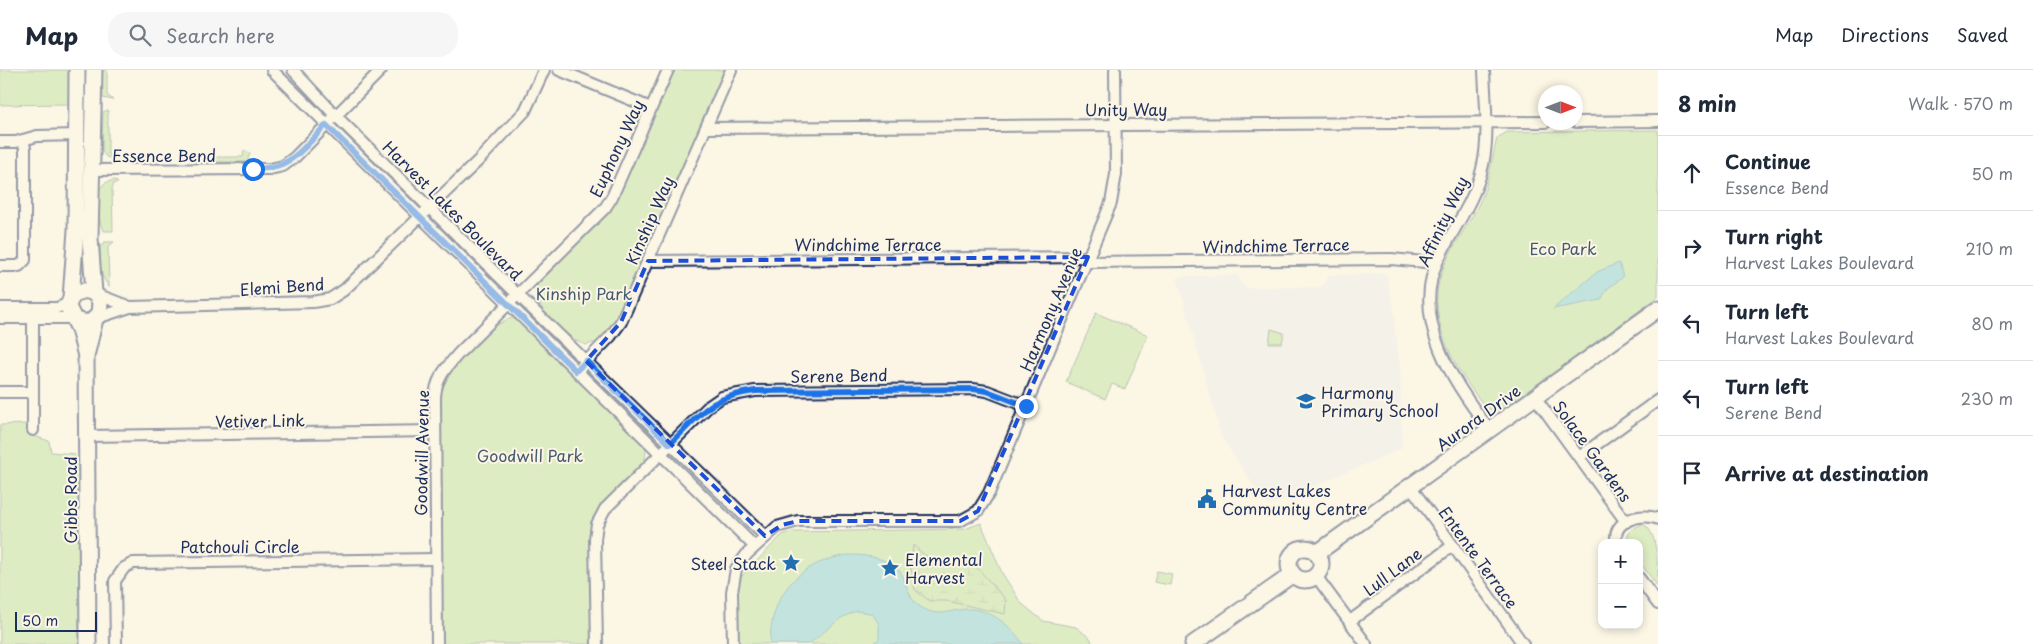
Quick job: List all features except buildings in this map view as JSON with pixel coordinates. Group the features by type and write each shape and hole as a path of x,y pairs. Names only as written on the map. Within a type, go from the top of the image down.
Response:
{"main road":[{"name":"Gibbs Road","path":"77,70 72,310 86,356"},
{"path":"94,70 91,268 95,294 101,306 96,319 86,323 72,310 79,291 87,290 95,294"},
{"name":"Aurora Drive","path":"1317,553 1658,309"},
{"name":"Gibbs Road","path":"88,644 86,356 96,319"},
{"path":"1309,548 1317,553 1321,567 1316,576 1302,580 1293,574 1289,562 1296,550 1309,548"},
{"path":"1199,642 1293,574"}],"street":[{"name":"Harvest Lakes Boulevard","path":"272,70 754,546"},
{"name":"Harvest Lakes Boulevard","path":"293,70 335,115 765,536"},
{"name":"Essence Bend","path":"92,170 270,169 283,166 381,70"},
{"name":"Elemi Bend","path":"96,319 130,306 313,302 330,299 344,290 420,217 525,111 544,70"},
{"path":"560,70 651,108"},
{"name":"Euphony Way","path":"518,295 605,208 612,198 668,70"},
{"name":"Kinship Way","path":"576,371 621,322 731,70"},
{"name":"Harmony Avenue","path":"733,644 732,579 740,562 754,546 777,527 798,521 960,521 978,511 989,493 1111,203 1114,190 1116,70"},
{"name":"Affinity Way","path":"1484,70 1485,123 1482,169 1473,192 1436,263 1430,283 1430,306 1434,332 1442,358 1463,395 1490,430"},
{"path":"1583,122 1658,121"},
{"name":"Unity Way","path":"706,128 1538,122"},
{"path":"0,142 23,140 37,136 77,135"},
{"path":"0,266 19,266 24,260 25,148 23,140"},
{"name":"Windchime Terrace","path":"648,261 1391,259 1436,263"},
{"name":"Elemi Bend","path":"95,294 130,306"},
{"name":"Goodwill Avenue","path":"438,644 434,396 436,384 443,372 518,295"},
{"path":"0,308 57,308 72,310"},
{"path":"0,318 32,318 72,310"},
{"path":"32,318 33,430"},
{"name":"Serene Bend","path":"597,644 596,539 598,524 606,509 660,454 709,406 722,398 755,391 973,389 987,391 1026,406"},
{"path":"0,392 33,392"},
{"name":"Solace Gardens","path":"1535,397 1626,522"},
{"path":"1579,457 1658,400"},
{"name":"Vetiver Link","path":"87,436 435,431"},
{"name":"Entente Terrace","path":"1411,487 1523,644"},
{"name":"Solace Gardens","path":"1616,539 1620,527 1632,517 1645,515 1658,519"},
{"name":"Lull Lane","path":"1350,621 1452,546"},
{"name":"Patchouli Circle","path":"116,644 115,582 124,568 133,563 436,560"},
{"path":"1316,576 1366,644"},
{"path":"1643,583 1658,604"}],"highlighted area":[{"path":"1088,257 978,511 960,521 798,521 782,525 765,536 586,361 621,322 648,261"}],"shaded area":[{"name":"Harmony Primary School","path":"1386,274 1396,321 1394,322 1400,367 1402,448 1268,506 1222,438 1177,277 1238,275 1239,281 1247,288 1319,287 1324,284 1329,275"}],"green space":[{"path":"0,70 69,70 69,104 0,105"},
{"path":"102,70 107,70 107,95 113,100 103,98"},
{"name":"Kinship Park","path":"674,70 727,70 613,324 597,342 586,345 574,340 545,313 536,297 537,288 541,279 614,205"},
{"path":"108,110 108,154 113,159 106,157 102,151 103,112"},
{"name":"Eco Park","path":"1658,130 1658,297 1503,410 1487,409 1465,380 1447,346 1437,310 1437,292 1445,263 1481,200 1497,138 1507,132"},
{"path":"244,150 250,153 247,162 216,162 216,157 243,157"},
{"path":"115,180 118,183 114,183 112,189 113,231 104,231 100,223 99,191 105,183"},
{"path":"104,242 114,242 108,247 109,287 101,274 100,248"},
{"path":"1096,313 1148,335 1125,389 1112,384 1105,399 1066,382"},
{"name":"Goodwill Park","path":"512,318 523,323 644,442 646,452 643,463 601,507 592,644 443,644 441,389 461,359 483,337 504,321"},
{"path":"1271,329 1284,333 1282,343 1269,343"},
{"path":"27,424 28,434 49,441 51,452 74,454 82,479 84,644 0,644 0,425"},
{"path":"981,523 1002,573 1021,603 1043,621 1076,627 1091,639 1092,644 739,644 738,588 741,577 782,535 792,532 965,529"},
{"path":"1642,524 1651,533 1656,550 1658,587 1643,566 1643,539 1627,539 1633,529"},
{"path":"913,545 920,552 933,559 954,563 972,562 1006,600 1005,614 947,601 930,601 915,590 911,568"},
{"path":"1157,571 1172,574 1170,585 1154,582"}],"water":[{"path":"1619,263 1623,277 1607,289 1601,300 1553,309 1597,272"},
{"path":"848,555 872,557 895,566 904,579 914,601 926,610 943,613 975,609 999,619 1013,631 1023,644 873,644 879,639 879,624 870,613 856,611 841,618 809,644 770,644 771,626 775,610 791,583 815,565"}],"place":[{"name":"Harmony Primary School","path":"1306,401"},
{"name":"Harvest Lakes Community Centre","path":"1207,499"},
{"name":"Steel Stack","path":"791,563"},
{"name":"Elemental Harvest","path":"890,568"}],"route":[{"path":"253,169 270,169 283,166 326,125 576,371 586,361 670,444 709,406 722,398 737,393 755,391 973,389 987,391 1026,406"}]}
